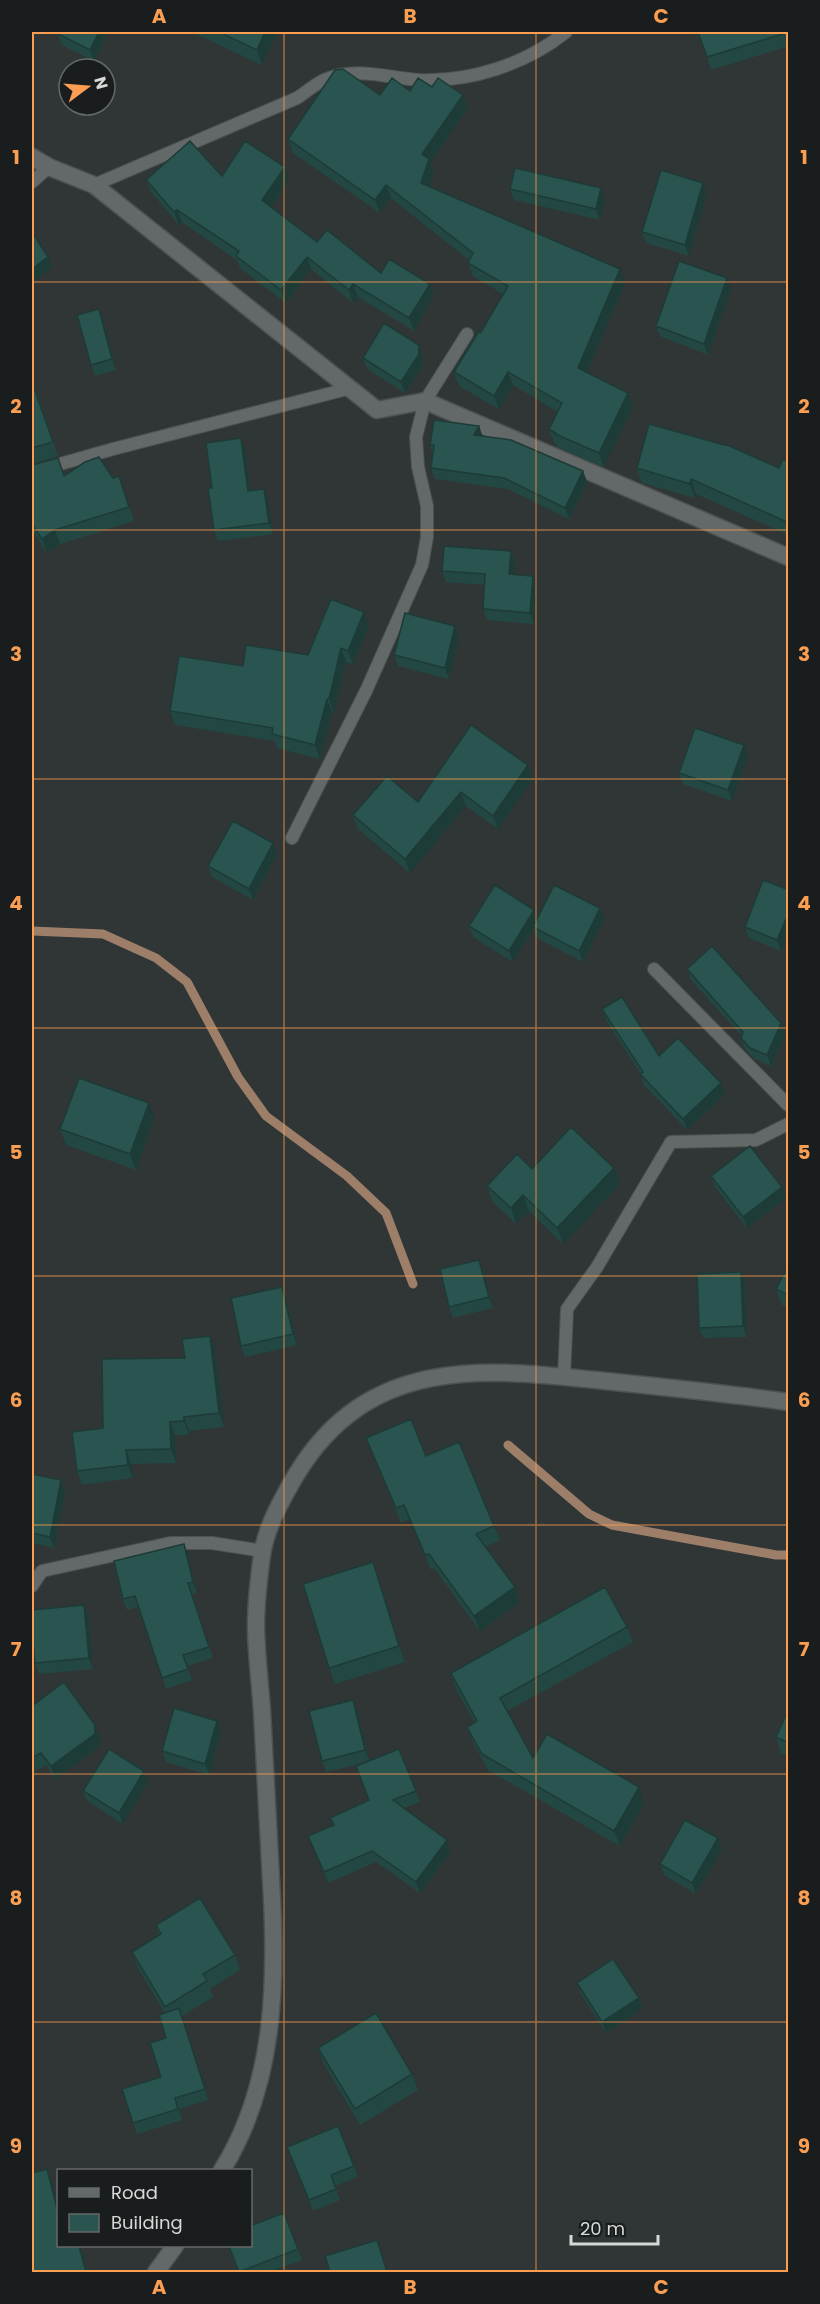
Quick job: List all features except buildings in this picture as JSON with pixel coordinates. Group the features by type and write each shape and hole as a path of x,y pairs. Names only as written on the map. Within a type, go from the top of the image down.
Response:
{"street":[{"path":"32,157 94,185 377,410 425,401 789,556"},
{"path":"223,2169 232,2155 250,2114 263,2064 273,2006 275,1942 256,1622 263,1551 280,1501 310,1452 349,1413 398,1386 452,1374 519,1372 789,1402"},
{"path":"156,2272 174,2247"}],"lane":[{"path":"94,185 297,98 325,80 349,73 421,80 475,76 512,63 556,40 566,32"},
{"path":"32,182 50,167"},
{"path":"292,838 366,691 422,565 427,537 427,506 418,467 416,436 425,401 467,334"},
{"path":"32,472 351,388"},
{"path":"654,969 789,1105"},
{"path":"564,1377 567,1309 597,1267 671,1142 756,1140 789,1124"},
{"path":"32,1586 37,1570 170,1543 212,1543 263,1551"}],"waterway":[{"path":"32,931 103,934 156,958 187,982 238,1077 266,1116 347,1176 386,1213 413,1284"},
{"path":"508,1445 589,1514 612,1525 776,1555 788,1555"}]}
